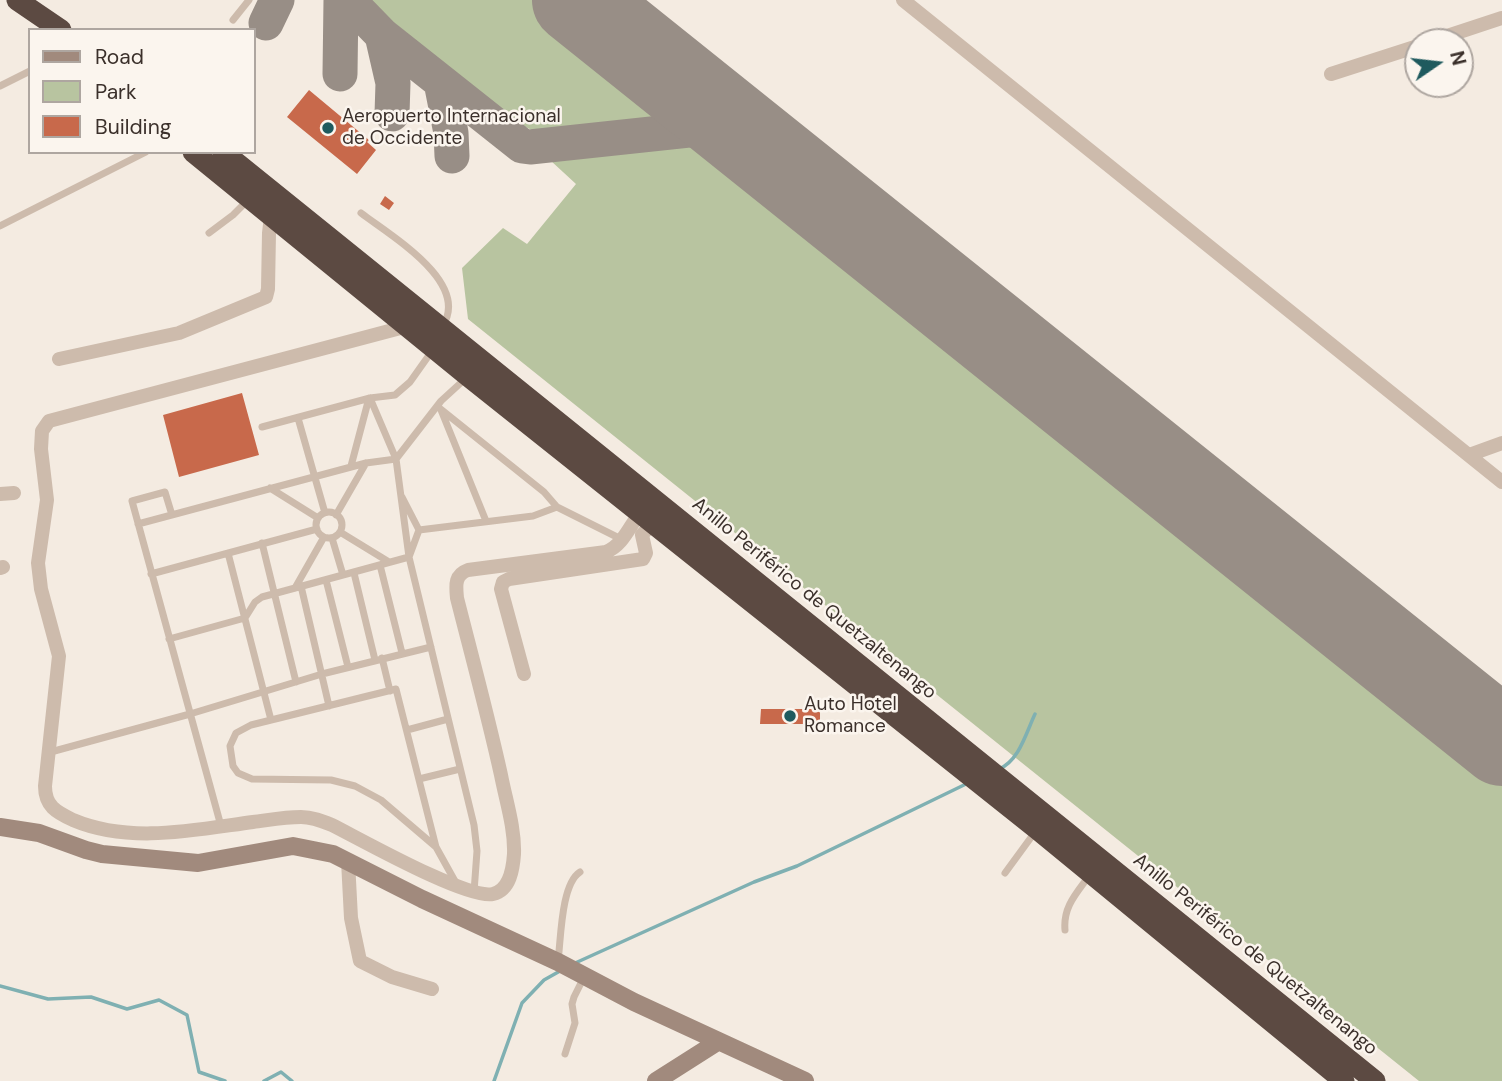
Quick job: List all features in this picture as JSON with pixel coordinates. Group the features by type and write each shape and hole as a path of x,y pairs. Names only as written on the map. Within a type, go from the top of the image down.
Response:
{"highway":[{"path":"2,0 37,28"},
{"path":"17,0 58,28"},
{"path":"32,0 67,28"},
{"name":"Anillo Periférico de Quetzaltenango","path":"195,154 646,518 976,769 1008,785 1375,1081"},
{"name":"Anillo Periférico de Quetzaltenango","path":"225,154 442,328 976,769 986,789 1344,1081"}],"street":[{"path":"903,0 1502,482"},
{"path":"1472,28 1502,18"},
{"path":"1331,74 1404,51"},
{"path":"59,359 179,333 266,297 271,216"},
{"path":"408,326 48,421 42,431 41,449 47,500 38,564 41,589 59,656 47,752 46,800 54,810 103,830 125,833 164,833 289,818 312,818 458,886 492,895 500,892 507,885 512,873 514,853 509,812 457,598 456,581 459,575 468,570 606,552 623,540 626,532 646,518"},
{"path":"1469,455 1502,443"},
{"path":"524,674 502,589 503,582 643,559 646,553 642,535 646,518"},
{"path":"0,827 39,833 102,854 205,863 293,846 318,850 348,861 422,899 558,962 634,1002 806,1081"},
{"path":"348,861 351,918 360,961 392,977 432,989"},
{"path":"656,1081 719,1041"}],"lane":[{"path":"233,20 250,0"},
{"path":"0,86 28,72"},
{"path":"0,226 142,154"},
{"path":"209,233 250,198"},
{"path":"361,213 442,281 449,298 450,310 442,328"},
{"path":"262,427 370,398 395,395 410,382 435,348"},
{"path":"138,524 351,466 396,459 468,376"},
{"path":"370,398 396,459 398,492 409,557 477,838 474,892"},
{"path":"351,466 370,398"},
{"path":"439,408 544,492 557,507 623,540"},
{"path":"439,408 486,521"},
{"path":"298,418 322,516 317,529"},
{"path":"336,515 366,463"},
{"path":"270,488 322,516 336,515 341,520 340,532"},
{"path":"172,515 165,492 132,501 221,826"},
{"path":"398,492 419,530 409,557"},
{"path":"419,530 533,516 557,507"},
{"path":"317,529 328,537 343,575"},
{"path":"151,575 317,529"},
{"path":"329,706 298,587 328,537 340,532"},
{"path":"340,532 384,563 402,653"},
{"path":"262,543 296,682"},
{"path":"228,554 271,720"},
{"path":"169,639 245,618 257,600 274,594 409,557"},
{"path":"354,573 390,691"},
{"path":"326,580 348,667"},
{"path":"47,752 190,714 322,674 431,647"},
{"path":"436,847 381,800 355,786 331,780 252,779 238,773 231,756 232,738 242,729 271,720 396,690 436,847 458,886"},
{"path":"407,730 448,719"},
{"path":"419,779 460,769"},
{"path":"1005,873 1037,829"},
{"path":"558,962 566,898 573,878 580,872"},
{"path":"1065,930 1067,907 1091,873"},
{"path":"565,1054 574,1028 572,1004 582,975"}],"green space":[{"path":"366,0 545,0 656,89 662,101 660,114 646,122 556,133 534,131 517,123"},
{"path":"697,141 717,142 743,158 1502,770 1502,1081 1419,1081 468,319 462,268 503,228 527,244 576,184 550,160"}],"building":[{"name":"Aeropuerto Internacional de Occidente","path":"309,90 369,140 367,142 376,150 357,174 287,117"},
{"path":"385,196 394,203 389,210 380,204"},
{"path":"242,393 259,455 179,477 163,415"},
{"name":"Auto Hotel Romance","path":"761,709 820,709 820,724 760,724"}],"waterway":[{"path":"999,769 1017,753 1035,714"},
{"path":"573,964 754,882 797,866 966,784"},
{"path":"494,1081 522,1003 544,980 560,971"},
{"path":"0,986 48,999 91,997 127,1009 159,1000 187,1015 199,1072 225,1081"},
{"path":"264,1081 281,1072 292,1081"}],"taxiway":[{"path":"266,23 277,0"},
{"path":"340,74 341,0"},
{"path":"348,0 382,35 522,146 704,130 739,139 783,165"},
{"path":"382,35 393,83 392,114"},
{"path":"662,133 680,123 684,108 678,87 663,70"},
{"path":"441,82 451,133 452,156"}],"runway":[{"path":"576,0 1502,742"}],"place":[{"name":"Aeropuerto Internacional de Occidente","path":"328,128"},
{"name":"Auto Hotel Romance","path":"790,716"}]}
